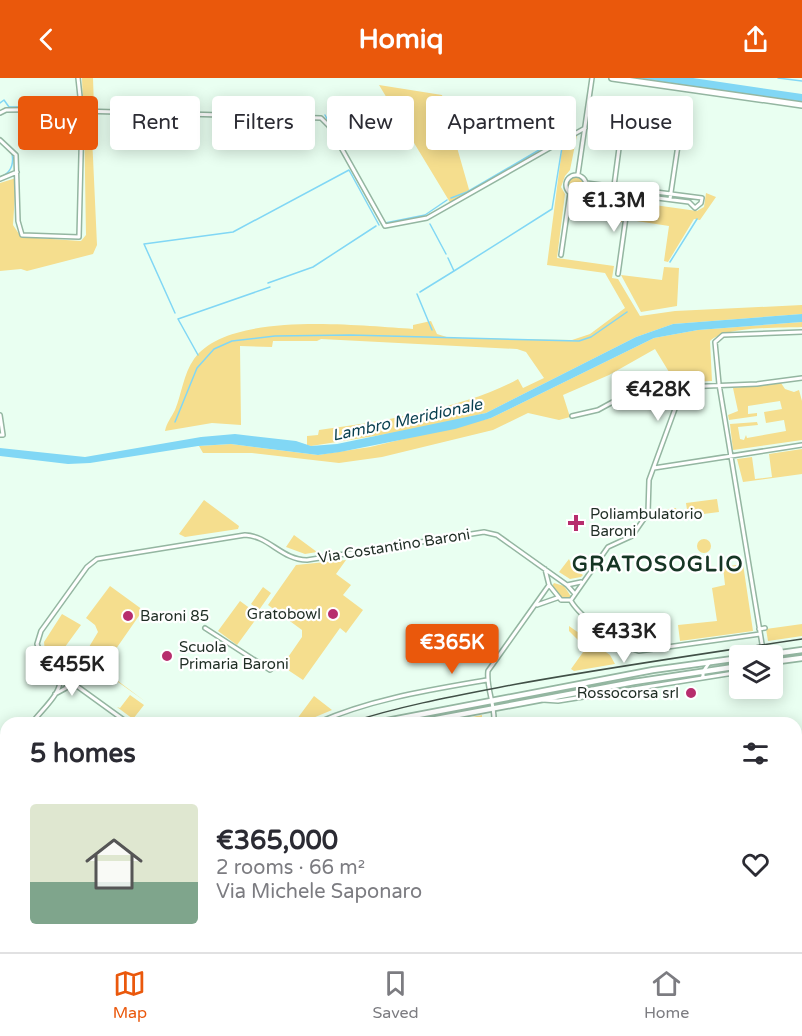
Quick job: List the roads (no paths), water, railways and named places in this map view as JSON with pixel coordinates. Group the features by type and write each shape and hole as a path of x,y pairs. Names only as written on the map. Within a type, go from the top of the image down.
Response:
{"main road":[{"path":"612,78 802,105"},
{"path":"783,652 802,650"},
{"path":"783,661 802,658"},
{"path":"407,717 653,670 729,660"},
{"path":"447,717 729,668"}],"street":[{"path":"78,78 79,96"},
{"path":"578,174 592,78"},
{"path":"0,113 6,110 18,110"},
{"path":"98,111 321,118 329,126 385,226 427,218 585,128"},
{"path":"0,140 15,153 18,220 22,235 79,237 80,150"},
{"path":"614,186 619,150"},
{"path":"670,199 677,150"},
{"path":"0,180 17,172"},
{"path":"578,174 586,183 586,189"},
{"path":"561,255 570,193 567,181 572,175 578,174"},
{"path":"570,193 579,195 586,189 629,194 689,202 695,208 701,203 702,198 586,183"},
{"path":"618,274 630,189"},
{"path":"762,645 714,351 718,337 802,332"},
{"path":"572,416 598,410 642,386 674,380 683,387 757,384 802,378"},
{"path":"545,569 549,585 558,598 565,602 571,600 581,582 608,547 629,538 648,513 648,489 683,387"},
{"path":"0,415 3,435 0,435"},
{"path":"654,468 730,454 802,445"},
{"name":"Via Costantino Baroni","path":"120,717 59,674 40,657 38,636 87,567 108,555 245,534 259,537 287,555 307,560 484,532 497,535 561,580 574,594"},
{"path":"494,717 493,700 487,680 488,671 537,605 552,580 561,580"},
{"path":"567,585 581,582"},
{"path":"537,605 558,598"},
{"path":"571,600 577,610 628,647 639,651 760,634"},
{"path":"205,628 270,670 275,666"},
{"path":"759,628 765,628"},
{"path":"703,674 710,663"},
{"path":"703,674 729,673"},
{"path":"59,674 61,684"},
{"path":"37,717 61,684 68,680"},
{"path":"66,688 68,680"},
{"path":"333,717 360,706 487,680"},
{"path":"55,694 66,688 78,687"}],"water":[{"path":"637,78 693,78 802,94 802,102"},
{"path":"802,314 802,322 698,330 654,338 491,418 455,429 340,452 318,455 231,444 198,446 90,463 68,464 0,456 0,448 85,457 201,437 235,434 296,441 311,446 337,444 486,413 636,337 673,324"}],"waterway":[{"path":"778,78 802,81"},
{"path":"0,103 4,100 9,107 18,107"},
{"path":"325,115 327,119"},
{"path":"451,198 467,192 539,150"},
{"path":"454,271 552,209 562,150"},
{"path":"0,177 11,168 12,153"},
{"path":"175,313 144,244 233,232 349,170 379,225"},
{"path":"385,223 425,215 447,200"},
{"path":"670,262 697,219"},
{"path":"430,224 446,254"},
{"path":"268,283 313,267 376,226"},
{"path":"420,292 454,271 448,258"},
{"path":"198,355 178,319 270,287"},
{"path":"417,294 432,330"},
{"path":"175,422 197,368 214,349 232,341 275,336 350,335 579,341 591,337 627,312"}],"tram line":[{"path":"369,717 453,696 517,684 802,639"}],"place":[{"name":"Poliambulatorio Baroni","path":"576,523"},
{"name":"Gratobowl","path":"333,614"},
{"name":"Baroni 85","path":"128,616"},
{"name":"Scuola Primaria Baroni","path":"167,656"},
{"name":"Rossocorsa srl","path":"691,693"}],"district":[{"name":"GRATOSOGLIO","path":"658,564"}],"water label":[{"name":"Lambro Meridionale","path":"407,419"}]}
